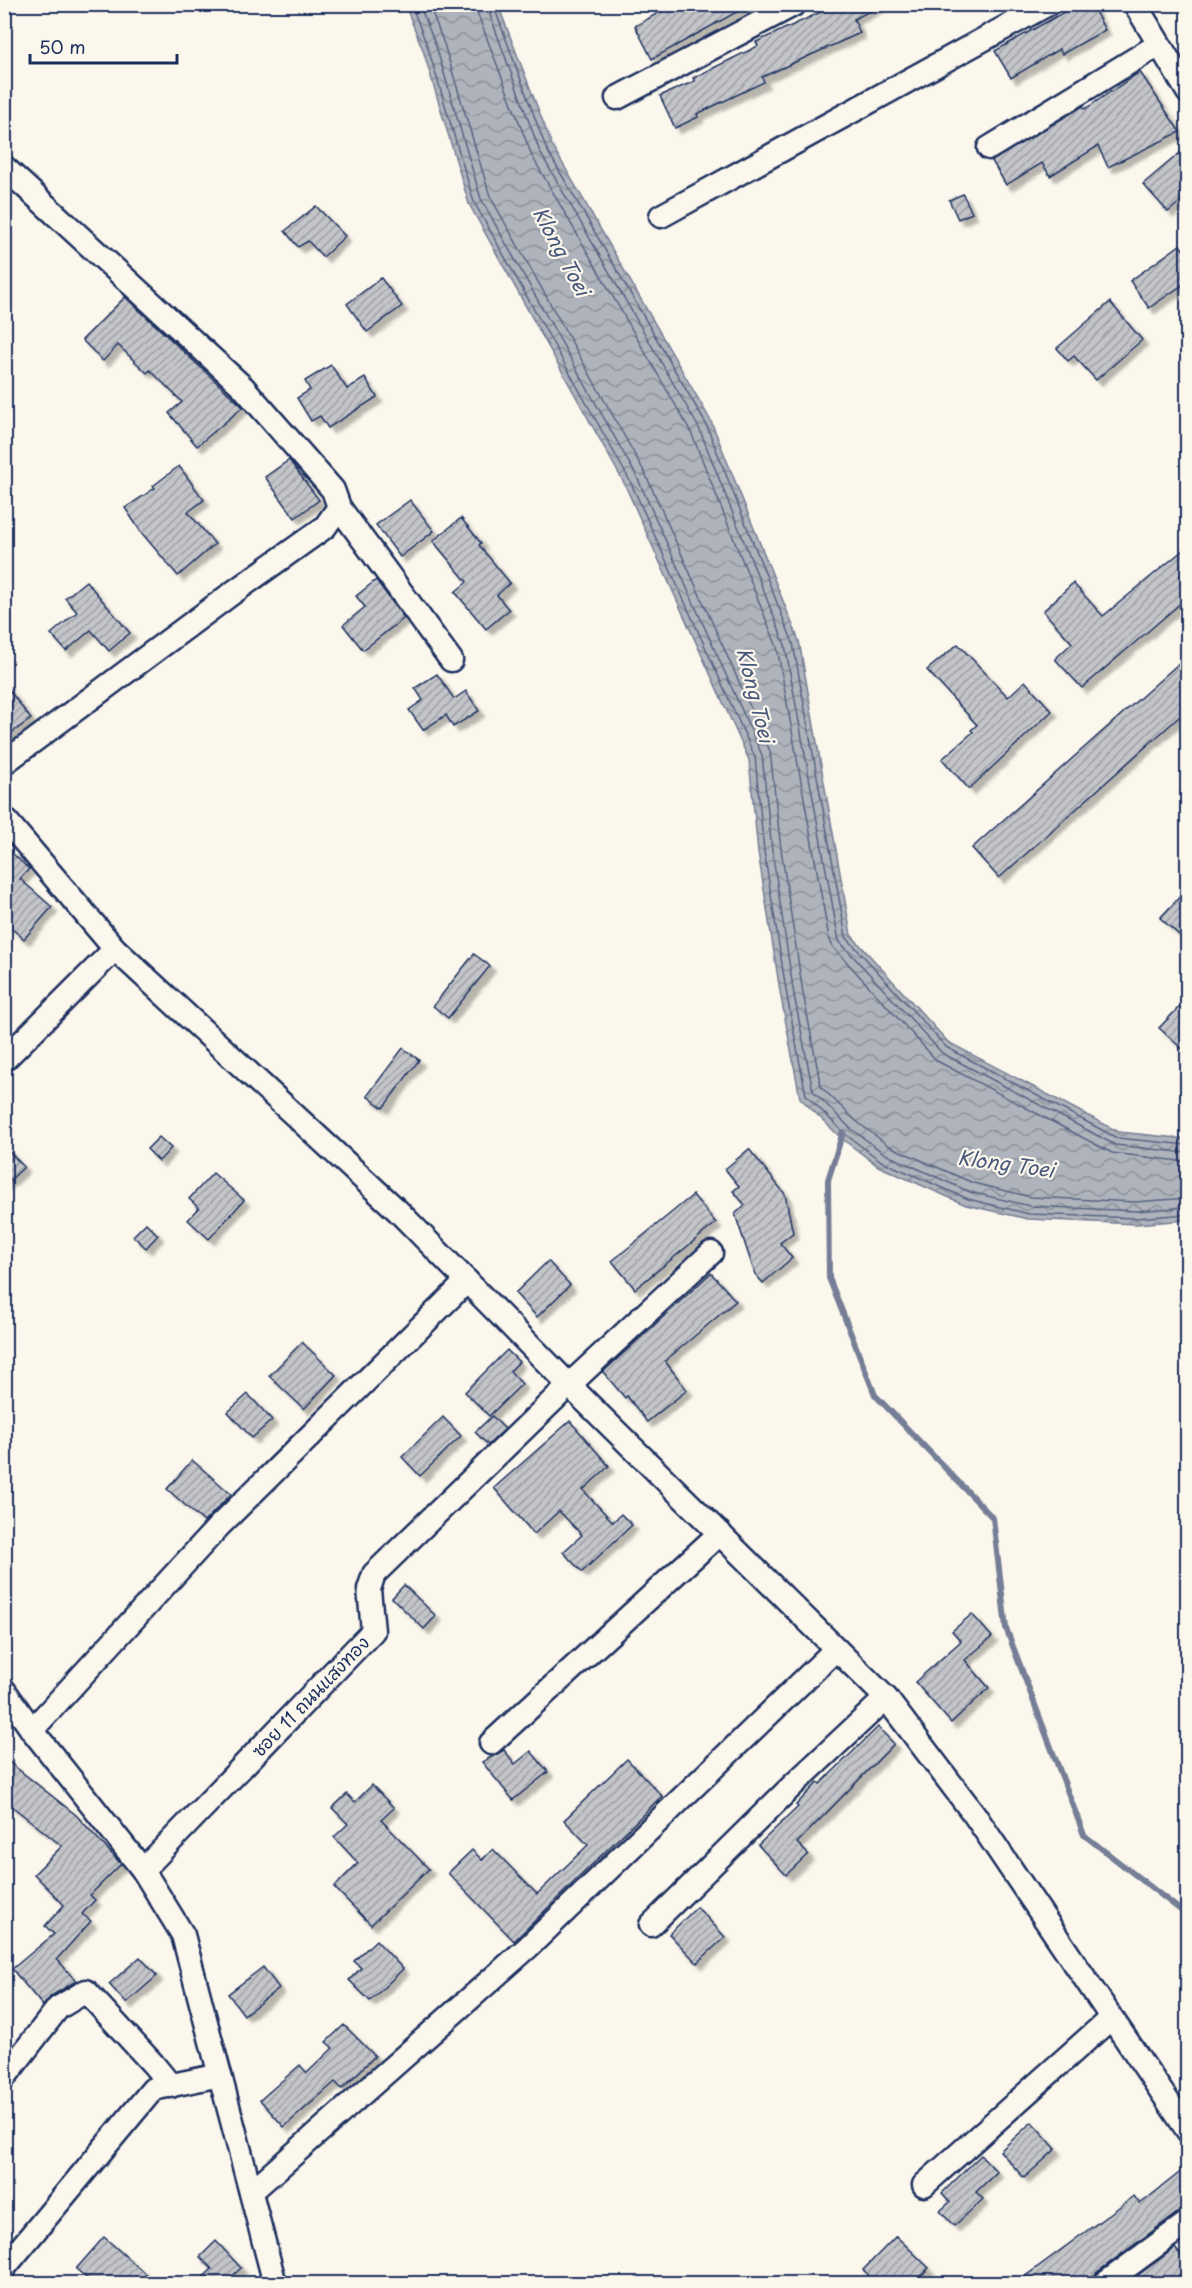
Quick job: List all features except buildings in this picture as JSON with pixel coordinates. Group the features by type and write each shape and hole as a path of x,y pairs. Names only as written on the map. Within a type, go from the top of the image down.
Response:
{"street":[{"path":"617,98 795,4"},
{"path":"661,216 1048,4"},
{"path":"1135,4 1188,92"},
{"path":"989,148 1158,45"},
{"path":"4,167 243,387 333,490 339,507 451,660"},
{"path":"4,763 325,527 339,507"},
{"path":"4,818 115,949 398,1211 569,1385 886,1698 974,1814 1188,2131"},
{"path":"4,1060 115,949"},
{"name":"ซอย 11 ถนนแสงทอง","path":"143,1870 373,1631 369,1589 374,1574 569,1385 711,1253"},
{"path":"32,1730 219,1526 467,1281"},
{"path":"490,1743 720,1533"},
{"path":"251,2192 527,1948 836,1649"},
{"path":"4,1690 32,1730 143,1870 183,1935 251,2192 270,2280"},
{"path":"651,1925 792,1786 886,1698"},
{"path":"4,2078 58,2008 86,1991 171,2086"},
{"path":"924,2185 1111,2018"},
{"path":"4,2268 153,2089 220,2075"},
{"path":"1104,2283 1188,2222"}],"water":[{"name":"Klong Toei","path":"405,5 498,5 552,145 711,421 799,641 851,935 948,1042 1119,1132 1187,1139 1187,1220 1136,1224 1028,1219 966,1205 878,1166 841,1138 800,1098 758,852 749,760 624,483 469,204 423,50"}],"waterway":[{"path":"843,1132 828,1180 829,1278 875,1395 993,1518 1006,1628 1084,1835 1188,1916"}]}
